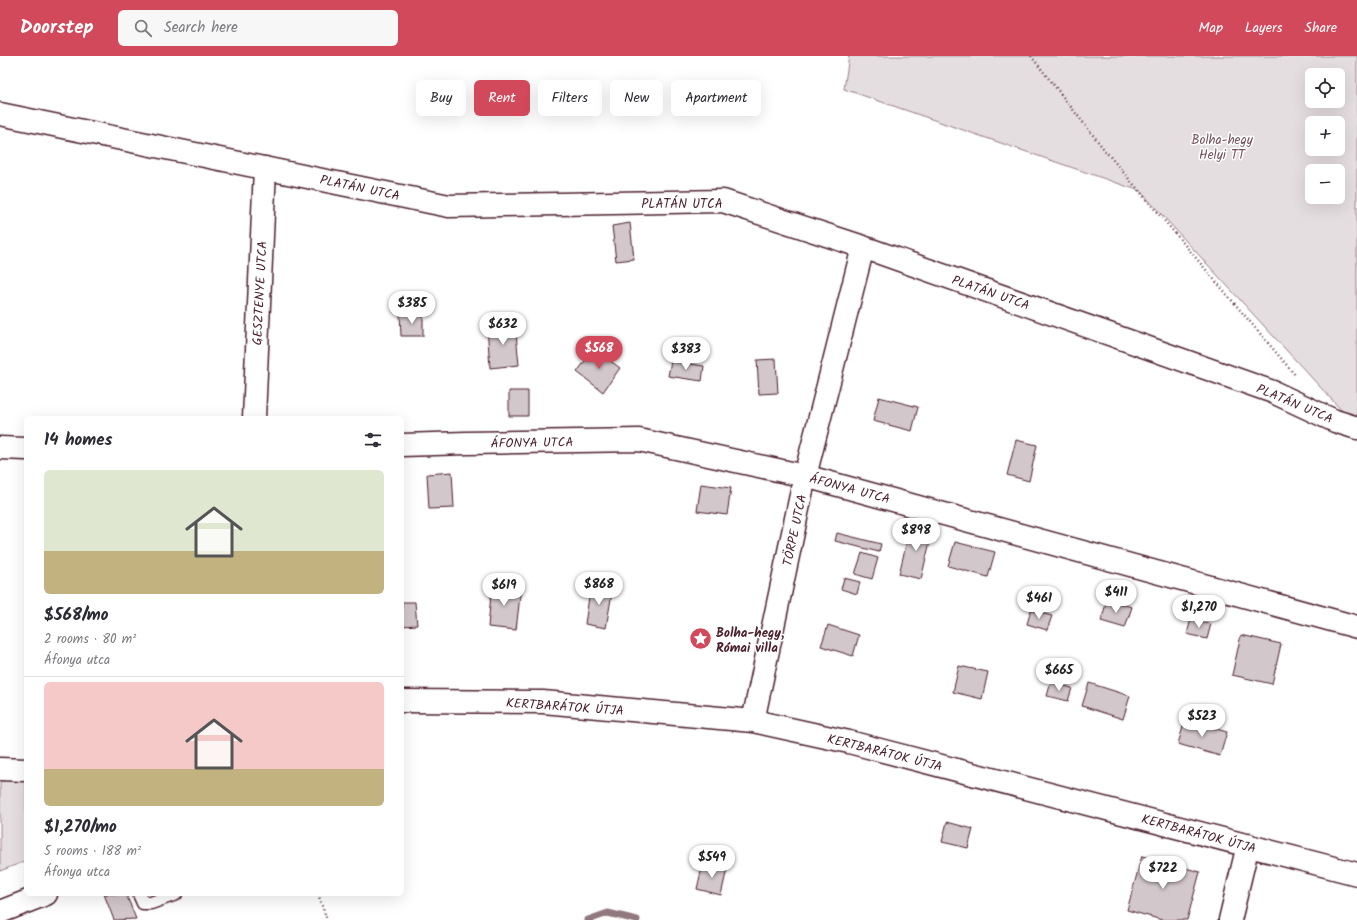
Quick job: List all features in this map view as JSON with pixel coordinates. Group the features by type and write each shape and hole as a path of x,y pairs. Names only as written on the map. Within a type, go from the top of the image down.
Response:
{"street":[{"name":"PLATÁN UTCA","path":"0,114 449,206 723,201 863,247 1273,392 1335,421 1357,428"},
{"name":"GESZTENYE UTCA","path":"254,416 265,168"},
{"name":"TÖRPE UTCA","path":"752,721 805,476 863,247"},
{"name":"ÁFONYA UTCA","path":"404,445 639,440 805,476 1357,627"},
{"path":"0,448 24,449"},
{"name":"KERTBARÁTOK ÚTJA","path":"404,701 543,702 752,721 849,742 1357,874"},
{"path":"0,769 24,770"},
{"path":"1230,920 1248,845"},
{"path":"0,912 41,896"}],"lane":[{"path":"140,896 143,903 151,903 170,896"}],"path":[{"path":"1031,56 1107,153 1299,378"},
{"path":"319,896 327,920"}],"green space":[{"name":"Bolha-hegy Helyi TT","path":"849,56 1357,56 1357,419 1344,413 1140,191 844,89"},
{"path":"24,779 24,862 0,871 0,781"}],"building":[{"path":"630,223 634,259 616,261 612,226"},
{"path":"423,313 423,336 401,336 400,314"},
{"path":"515,323 519,365 490,368 487,326"},
{"path":"594,349 620,368 603,392 577,372"},
{"path":"776,359 778,393 759,394 757,360"},
{"path":"671,361 704,366 702,381 668,376"},
{"path":"509,391 528,391 528,416 509,416"},
{"path":"879,397 918,407 912,431 873,421"},
{"path":"1016,440 1037,445 1029,481 1007,475"},
{"path":"452,472 454,508 429,509 427,474"},
{"path":"701,484 731,488 727,515 697,511"},
{"path":"911,524 933,529 921,579 899,574"},
{"path":"837,533 881,544 879,552 835,541"},
{"path":"955,542 995,552 988,577 948,566"},
{"path":"862,553 878,558 872,579 855,574"},
{"path":"844,578 860,582 857,594 841,589"},
{"path":"492,583 521,587 516,630 488,627"},
{"path":"591,584 613,587 606,628 585,624"},
{"path":"1107,600 1132,607 1125,628 1101,621"},
{"path":"404,602 415,602 417,625 404,626"},
{"path":"1031,610 1052,616 1047,630 1027,624"},
{"path":"1191,619 1211,624 1207,639 1187,634"},
{"path":"828,625 859,635 853,656 821,646"},
{"path":"1241,635 1281,644 1272,684 1232,675"},
{"path":"959,666 988,672 982,699 953,692"},
{"path":"1051,682 1072,688 1068,701 1047,696"},
{"path":"1089,683 1130,696 1123,719 1082,706"},
{"path":"1185,720 1227,732 1220,756 1178,744"},
{"path":"947,822 973,829 968,848 942,842"},
{"path":"1142,856 1200,872 1187,920 1162,920 1127,910"},
{"path":"703,863 727,869 721,895 697,889"},
{"path":"105,896 127,896 136,919 114,920"}],"waterway":[{"path":"588,920 608,913 637,920"}],"place":[{"name":"Bolha-hegy, Római villa","path":"701,639"}]}
